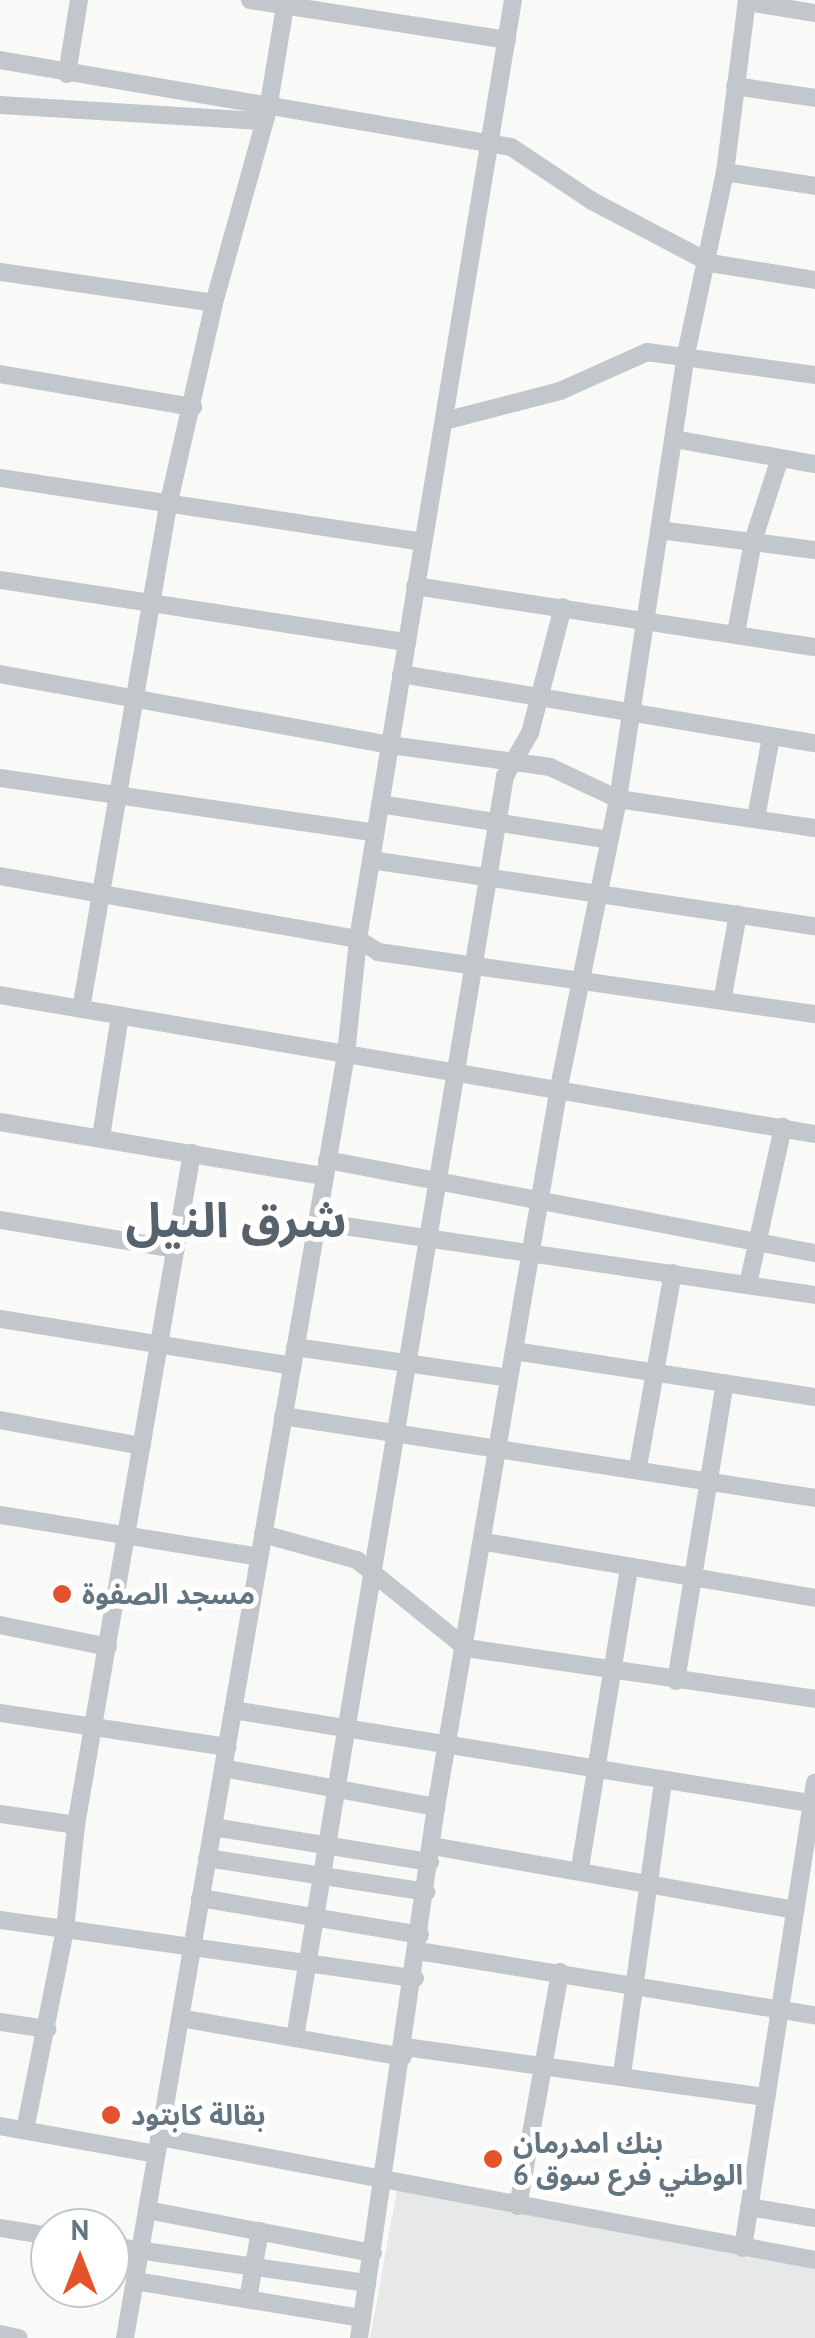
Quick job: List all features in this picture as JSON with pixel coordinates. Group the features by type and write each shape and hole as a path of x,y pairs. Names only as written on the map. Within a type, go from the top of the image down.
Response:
{"street":[{"path":"66,74 79,0"},
{"path":"250,0 507,40"},
{"path":"125,2338 346,1054 358,939 514,0"},
{"path":"359,2338 404,2052 436,1806 485,1542 497,1448 560,1088 596,892 618,799 628,712 686,354 710,263 725,172 747,1 815,13"},
{"path":"81,1010 168,506 214,303 266,115 285,3"},
{"path":"0,60 266,115 490,145 536,160 592,201 710,263 815,280"},
{"path":"735,86 815,98"},
{"path":"0,105 266,115"},
{"path":"725,172 815,186"},
{"path":"0,272 214,303"},
{"path":"444,421 560,391 640,354 686,354 815,374"},
{"path":"0,374 193,407"},
{"path":"674,439 815,464"},
{"path":"736,634 752,541 780,458"},
{"path":"0,478 422,542"},
{"path":"659,530 815,550"},
{"path":"0,580 407,642"},
{"path":"415,586 815,647"},
{"path":"295,2038 498,824 510,762 530,733 563,608"},
{"path":"0,674 390,745 555,768 618,799 815,828"},
{"path":"402,674 815,743"},
{"path":"756,818 772,737"},
{"path":"0,778 117,799 375,833"},
{"path":"380,804 608,840"},
{"path":"371,860 490,881 596,892 815,926"},
{"path":"0,876 358,939 378,952 723,996 815,1014"},
{"path":"723,996 738,914"},
{"path":"0,995 815,1134"},
{"path":"101,1137 120,1016"},
{"path":"0,1122 192,1153 436,1180 815,1252"},
{"path":"748,1284 783,1127"},
{"path":"25,2130 65,1930 76,1825 192,1153"},
{"path":"0,1220 176,1249"},
{"path":"317,1222 426,1242 815,1295"},
{"path":"638,1467 673,1273"},
{"path":"0,1320 158,1348 292,1366"},
{"path":"295,1347 509,1378"},
{"path":"514,1351 815,1397"},
{"path":"676,1682 713,1480 725,1383"},
{"path":"283,1416 638,1467 815,1498"},
{"path":"0,1420 142,1446"},
{"path":"0,1515 259,1557"},
{"path":"263,1534 348,1555 466,1648 815,1700"},
{"path":"485,1542 815,1598"},
{"path":"580,1868 629,1568"},
{"path":"0,1625 108,1647"},
{"path":"233,1710 346,1732 814,1803"},
{"path":"0,1712 92,1730 226,1747"},
{"path":"223,1768 436,1806"},
{"path":"622,2074 646,1884 664,1782"},
{"path":"742,2248 815,1782"},
{"path":"0,1814 76,1825"},
{"path":"212,1827 325,1845 580,1868 646,1884 795,1910"},
{"path":"207,1858 426,1892"},
{"path":"200,1898 314,1917 560,1972 815,2015"},
{"path":"0,1920 192,1950 307,1961 414,1978"},
{"path":"518,2206 560,1972"},
{"path":"180,2018 295,2038 622,2074 767,2097"},
{"path":"0,2022 48,2029"},
{"path":"0,2126 382,2179 815,2260"},
{"path":"749,2207 815,2218"},
{"path":"147,2210 373,2253"},
{"path":"0,2228 30,2233"},
{"path":"248,2298 260,2231"},
{"path":"130,2249 368,2283"},
{"path":"134,2282 362,2318"},
{"path":"0,2334 20,2338"}],"shaded area":[{"path":"398,2184 815,2264 815,2338 370,2338"}],"place":[{"name":"مسجد الصفوة","path":"62,1594"},
{"name":"بقالة كابتود","path":"111,2115"},
{"name":"بنك امدرمان الوطني فرع سوق 6","path":"493,2159"}],"district":[{"name":"شرق النيل","path":"236,1220"}]}
